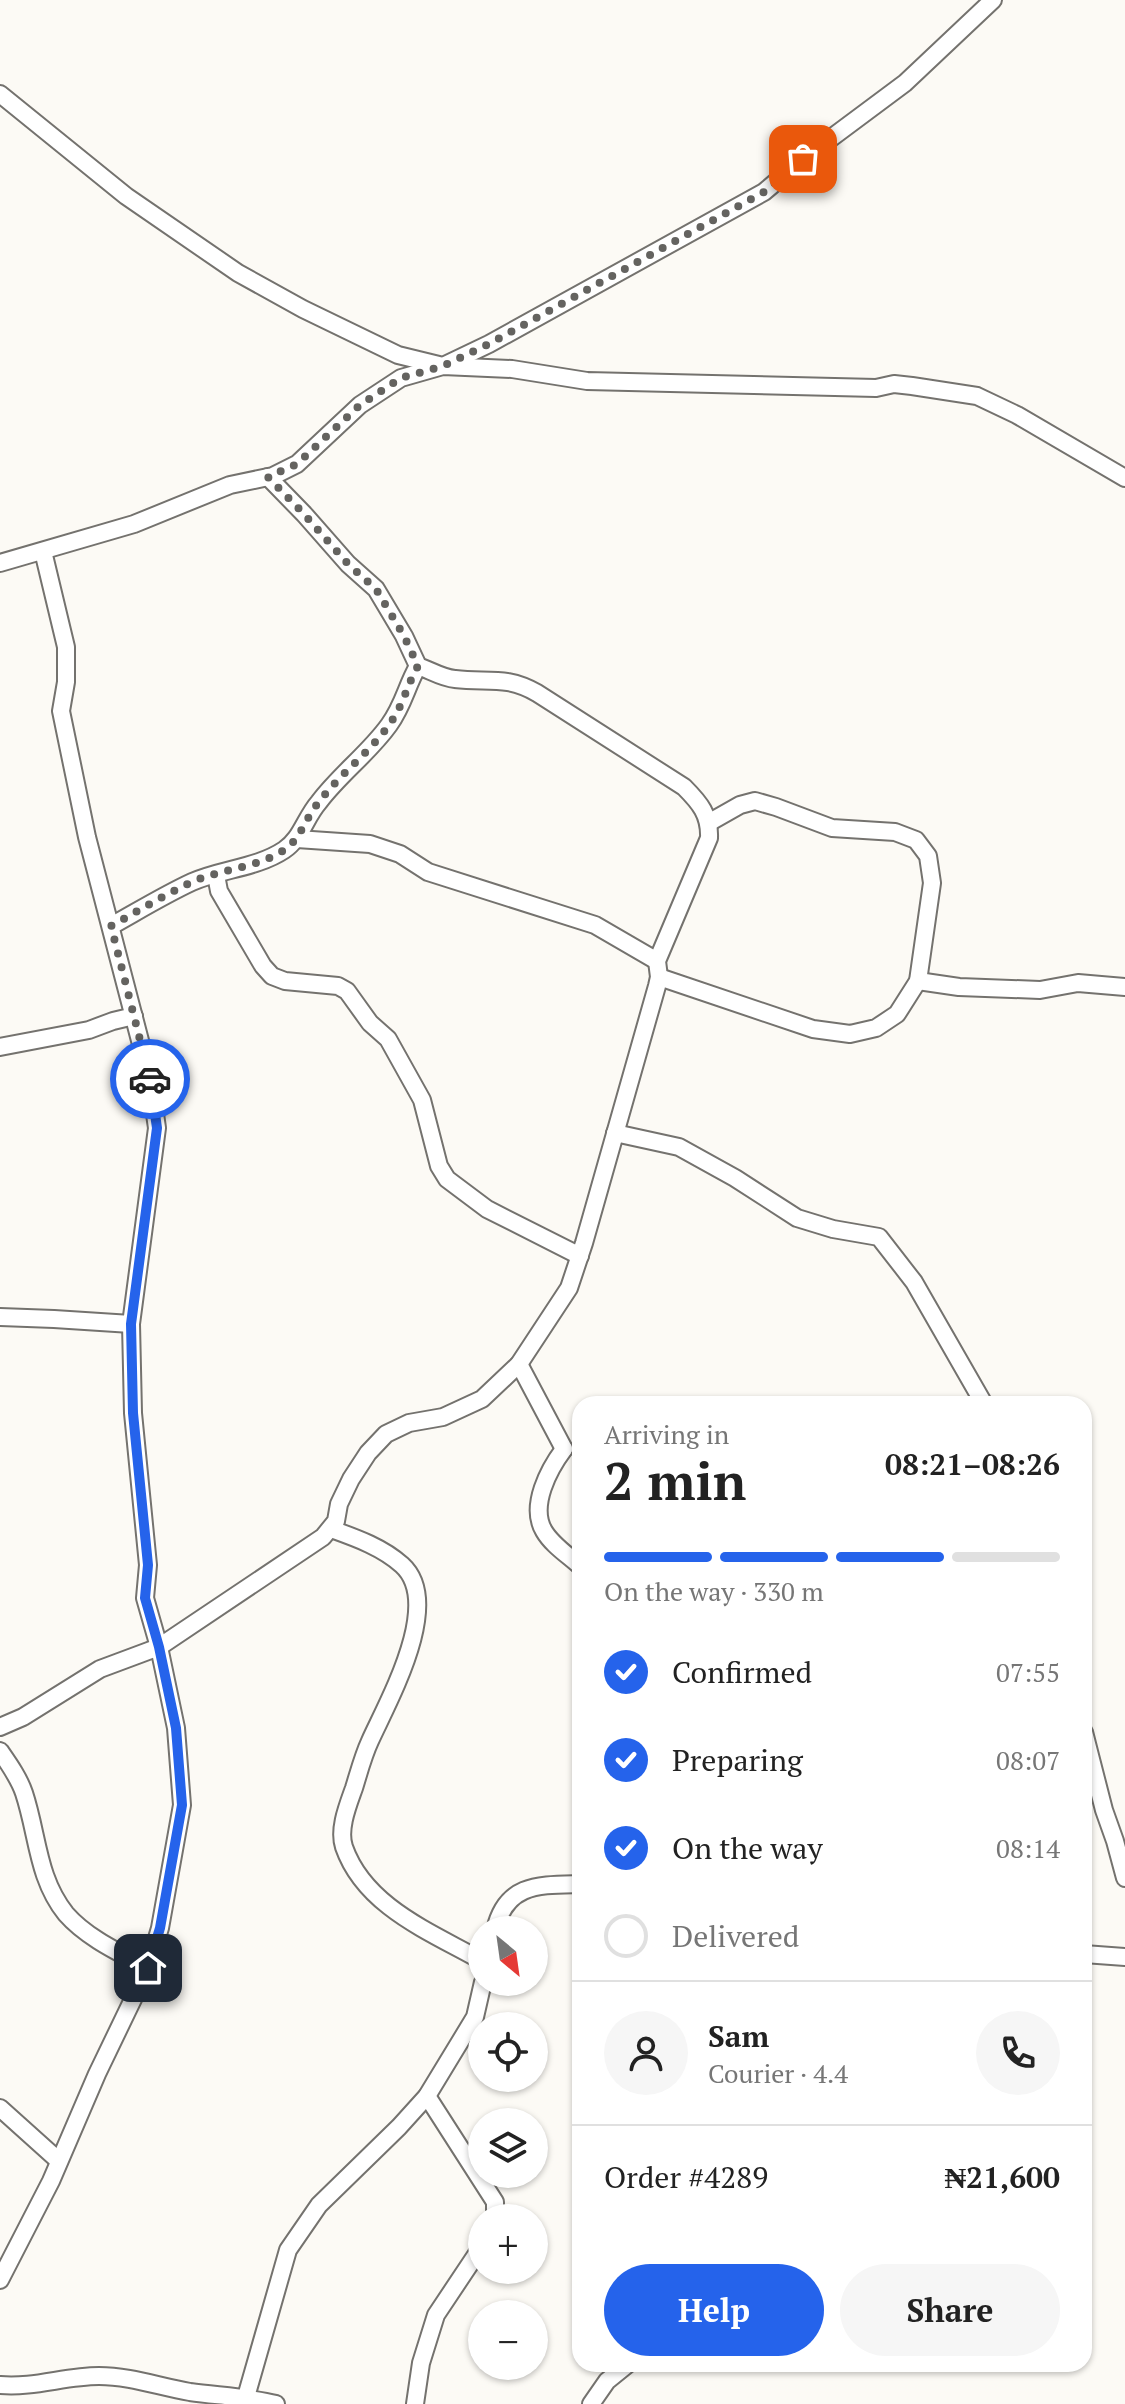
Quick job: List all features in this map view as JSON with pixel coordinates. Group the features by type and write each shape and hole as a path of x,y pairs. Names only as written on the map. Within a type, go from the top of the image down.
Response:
{"street":[{"path":"0,563 134,524 230,485 268,477 297,464 360,405 401,378 443,366 489,344 764,192 905,83 993,0"},
{"path":"0,94 126,196 238,273 398,355 443,366 512,369 587,381 876,388 894,384 977,396 1017,415 1125,478"},
{"path":"0,1727 23,1717 100,1669 159,1647 310,1546 331,1529 351,1479 368,1453 386,1434 409,1423 443,1417 482,1399 519,1364 569,1288 615,1133 658,969 709,838 710,822 701,804 684,787 521,683 450,679 418,666 376,589 348,564 268,477"},
{"path":"0,2280 148,1968 160,1928 182,1805 176,1728 145,1598 148,1565 133,1413 131,1324 157,1128 150,1079 87,837 61,711 66,682 66,647 43,551"},
{"path":"111,926 194,881 274,856 297,839 307,817 323,795 387,729 404,703 409,682 418,666"},
{"path":"297,839 370,844 400,854 428,872 595,925 658,969 813,1029 850,1034 876,1028 897,1014 918,981 932,883 928,856 916,840 895,832 832,828 755,801 740,805 710,822"},
{"path":"216,875 219,891 272,976 285,981 338,986 347,991 370,1023 388,1039 422,1100 439,1166 447,1179 487,1209 580,1256"},
{"path":"918,981 959,987 1040,990 1078,983 1125,987"},
{"path":"0,1047 89,1030 134,1016"},
{"path":"615,1133 679,1147 797,1218 833,1229 879,1237 914,1282 979,1396"},
{"path":"0,1317 131,1324"},
{"path":"519,1364 572,1448 553,1465 539,1501 542,1529 572,1559"},
{"path":"331,1529 367,1542 403,1566 417,1595 416,1624 400,1676 368,1746 351,1796 343,1827 345,1849 364,1881 389,1908 468,1953"},
{"path":"0,1751 24,1792 43,1874 53,1896 68,1916 90,1934 148,1968"},
{"path":"1092,1763 1125,1878"},
{"path":"500,1916 503,1906 520,1891 572,1885"},
{"path":"1092,1955 1125,1957"},
{"path":"246,2397 288,2250 319,2205 427,2096 475,2017 480,1996"},
{"path":"427,2096 495,2204"},
{"path":"0,2108 59,2161"},
{"path":"415,2404 421,2363 439,2309 468,2267"},
{"path":"591,2404 607,2381 618,2372"},
{"path":"0,2385 44,2384 98,2376 276,2404"}],"way so far":[{"path":"150,1079 111,926 194,881 274,856 287,848 297,839 307,817 323,795 387,729 404,703 409,682 418,666 376,589 348,564 268,477 297,464 360,405 401,378 443,366 489,344 764,192 803,159"}],"route":[{"path":"148,1968 160,1928 182,1805 176,1728 145,1598 148,1565 133,1413 131,1324 157,1128 150,1079"}]}
